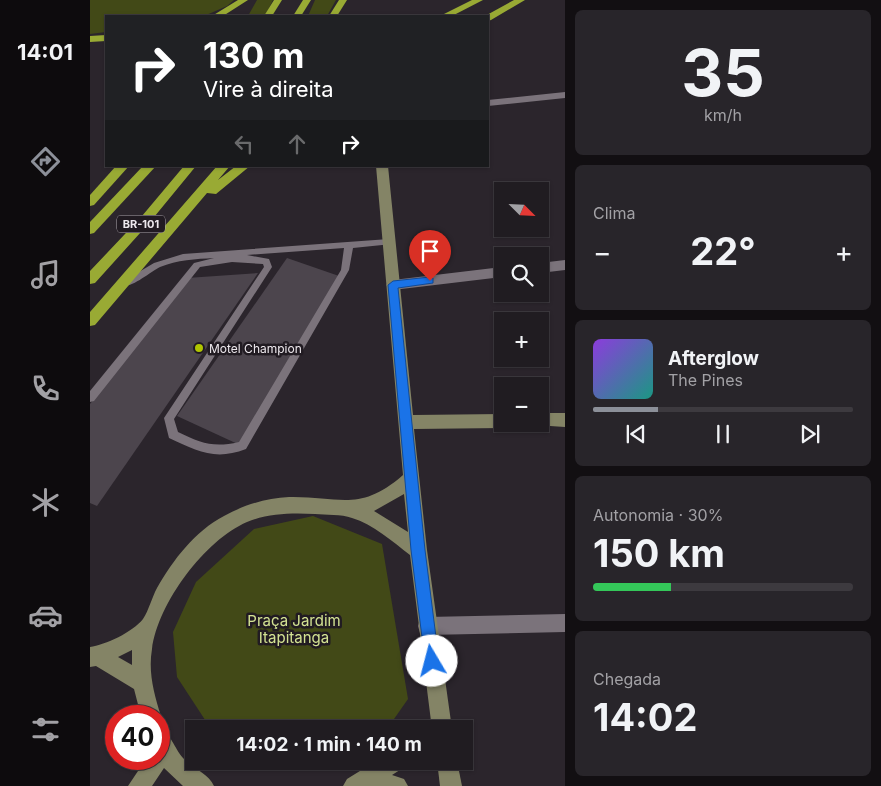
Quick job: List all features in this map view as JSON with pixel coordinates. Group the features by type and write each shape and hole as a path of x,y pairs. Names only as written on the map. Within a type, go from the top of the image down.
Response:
{"highway":[{"path":"219,15 246,0"},
{"path":"237,15 246,0"},
{"path":"269,15 278,0"},
{"path":"298,15 307,0"},
{"path":"334,15 343,0"},
{"path":"447,15 479,0"},
{"path":"489,17 521,0"},
{"path":"90,39 105,38"},
{"path":"90,202 122,167"},
{"name":"BR-101","path":"90,230 149,167"},
{"name":"BR-101","path":"90,280 146,219 189,167"},
{"name":"BR-101","path":"90,321 223,167"},
{"path":"175,222 243,167"}],"street":[{"path":"489,103 565,95"},
{"path":"382,167 418,550 437,720"},
{"path":"549,267 565,265"},
{"path":"393,285 494,273"},
{"path":"549,420 565,420"},
{"path":"407,422 494,421"},
{"path":"148,705 142,683 142,648 149,626 171,581 189,556 214,534 252,511 276,506 353,509 371,504 387,497 412,477"},
{"path":"353,509 390,529 418,550"},
{"path":"427,626 565,622"},
{"path":"94,657 126,643 149,626"},
{"path":"94,657 142,683"},
{"path":"170,761 200,786"},
{"path":"140,786 149,770"},
{"path":"356,785 381,770"},
{"path":"448,770 451,786"},
{"path":"356,785 397,786"}],"lane":[{"path":"118,288 157,265 176,258 389,242"},
{"path":"90,398 197,265 206,262 256,258 266,260 268,267 169,418 173,435 209,451 222,451 242,446 345,270 349,244"}],"green space":[{"path":"90,0 234,0 227,6 206,15 105,15 105,32 90,34"},
{"path":"257,0 273,0 266,15 249,15"},
{"path":"315,0 336,0 328,15 308,15"},
{"name":"Praça Jardim Itapitanga","path":"313,516 382,544 408,699 393,720 205,720 177,677 173,632 196,582 254,529"}],"building":[{"path":"287,258 339,276 242,446 177,416"},
{"path":"258,273 97,506 90,503 90,404 187,278"}],"place":[{"name":"Motel Champion","path":"199,348"}],"route":[{"path":"430,281 393,285 418,550 432,661"}]}
